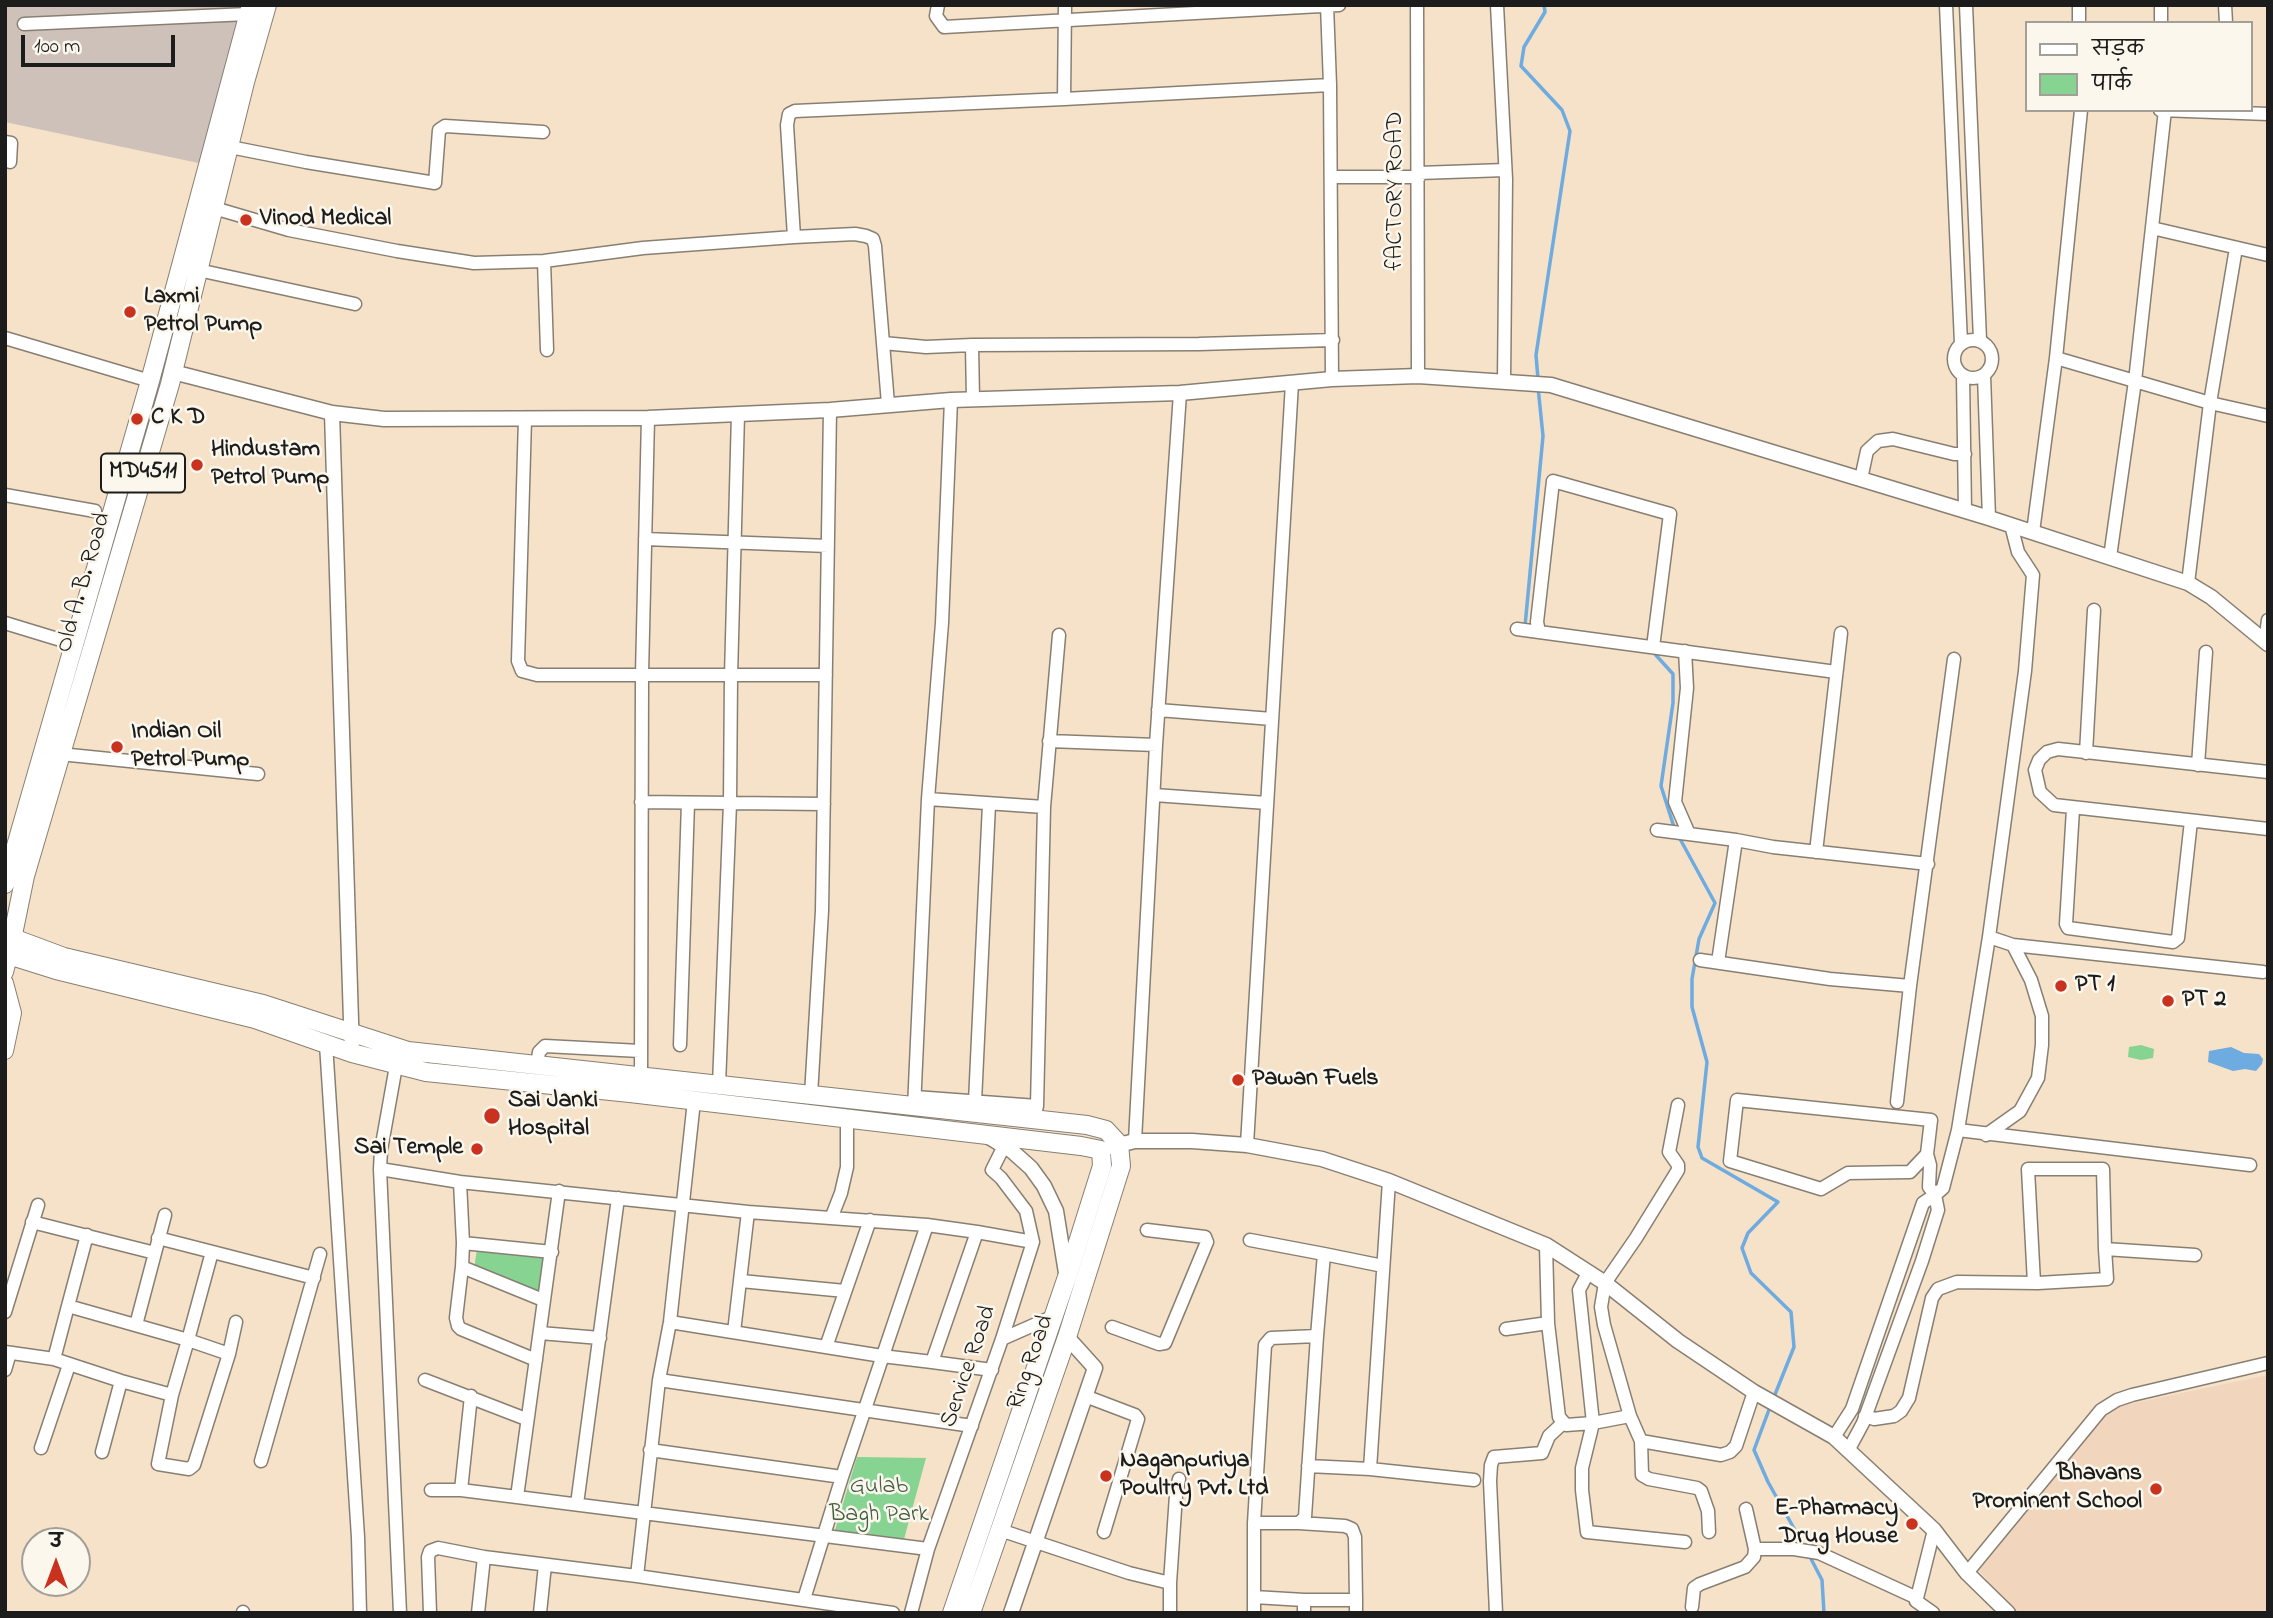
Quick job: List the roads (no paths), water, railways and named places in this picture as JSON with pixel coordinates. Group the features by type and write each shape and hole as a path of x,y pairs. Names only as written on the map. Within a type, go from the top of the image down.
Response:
{"main road":[{"name":"Old A. B. Road","path":"7,951 60,754 173,372 267,5"},
{"name":"Old A. B. Road","path":"5,884 150,381 249,10"},
{"path":"7,951 64,957 263,1004 408,1051 811,1095 1035,1113 1106,1130 1127,1142"},
{"path":"7,951 56,970 255,1019 352,1053 396,1066 438,1074 694,1101 1101,1150"},
{"path":"5,983 13,1013 5,1051"},
{"name":"Ring Road","path":"971,1613 1067,1337 1127,1142"},
{"name":"Ring Road","path":"952,1613 1067,1278 1102,1166 1101,1150"}],"street":[{"path":"938,5 936,16 944,27 1339,5"},
{"path":"1064,99 1065,5"},
{"name":"fACTORY ROAD","path":"1417,5 1418,376"},
{"path":"1497,5 1505,170 1504,381"},
{"path":"1946,5 1961,343 1954,357 1956,367 1964,375 1974,378 1984,375 1991,367 1993,356 1989,347 1980,340 1971,339 1961,343"},
{"path":"1966,5 1980,340"},
{"path":"1327,6 1332,379"},
{"path":"24,24 249,10"},
{"path":"794,237 787,125 789,114 795,111 1330,85"},
{"path":"2034,532 2056,358 2081,112"},
{"path":"2110,557 2135,381 2163,112"},
{"path":"2230,112 2268,114"},
{"path":"230,147 319,165 435,183 439,130 445,126 543,132"},
{"path":"5,142 11,144 10,162 5,160"},
{"path":"1331,177 1505,170"},
{"path":"214,208 289,230 474,263 544,261 643,248 794,237 855,234 873,239 888,404"},
{"path":"2152,229 2268,255"},
{"path":"2188,583 2210,403 2236,248"},
{"path":"544,261 547,350"},
{"path":"198,270 355,304"},
{"path":"5,338 150,381"},
{"path":"883,344 926,347 1333,340"},
{"path":"972,345 973,399"},
{"path":"2056,358 2210,403 2268,416"},
{"path":"173,372 332,413 384,419 648,418 830,410 951,400 1180,393 1332,379 1418,376 1551,384 2034,532 2188,583 2211,597 2266,643"},
{"path":"1964,375 1965,511"},
{"path":"1984,375 1989,518"},
{"path":"1247,1145 1292,383"},
{"path":"1127,1142 1180,393"},
{"path":"951,400 942,623 928,799 915,1102 975,1102 1035,1113 1044,807 1059,635"},
{"path":"811,1095 822,911 830,410"},
{"path":"332,413 352,1053"},
{"path":"719,1085 730,803 738,414"},
{"path":"641,1077 642,674 648,418"},
{"path":"525,419 518,661 522,671 537,674 826,675"},
{"path":"1861,479 1867,451 1878,441 1893,439 1954,454 1965,454"},
{"path":"1653,647 1670,514 1553,481 1536,622 1526,630 1836,672"},
{"path":"5,495 95,512"},
{"path":"1834,1437 1852,1409 1923,1203 1943,1188 1958,1130 1989,937 2025,671 2033,575 2018,552 2011,525"},
{"path":"645,539 828,546"},
{"path":"2086,753 2094,610"},
{"path":"2266,643 2268,620"},
{"path":"5,623 74,644"},
{"path":"1816,852 1841,633"},
{"path":"1681,833 1675,802 1687,688 1685,651"},
{"path":"2198,765 2206,652"},
{"path":"1897,1102 1954,659"},
{"path":"1158,710 1272,719"},
{"path":"1049,741 1156,745"},
{"path":"2268,772 2058,750 2047,752 2039,760 2035,770 2040,792 2054,805 2268,829"},
{"path":"60,754 258,774"},
{"path":"2012,767 2035,770"},
{"path":"1153,795 1267,803"},
{"path":"928,799 1044,807"},
{"path":"641,802 824,804"},
{"path":"680,1045 688,803"},
{"path":"975,1102 989,804"},
{"path":"2073,809 2066,924 2068,928 2173,942 2178,938 2191,821"},
{"path":"1657,830 1928,864"},
{"path":"1718,962 1736,840"},
{"path":"1989,937 2013,945 2263,972"},
{"path":"1986,1135 2020,1111 2038,1078 2042,1016 2031,980 2013,945"},
{"path":"1700,960 1830,979 1910,986"},
{"path":"326,1044 358,1537 360,1613"},
{"path":"537,1066 538,1052 545,1046 640,1051"},
{"path":"396,1066 380,1169 400,1613"},
{"path":"1849,1449 1865,1416 1938,1210 1935,1195 1929,1187 1930,1165 1927,1154 1931,1120 1737,1100 1730,1161 1821,1189 1848,1173 1910,1172 1927,1154"},
{"path":"637,1576 659,1380 670,1322 694,1101"},
{"path":"1678,1105 1670,1152 1678,1170 1605,1283 1601,1307 1630,1416 1641,1441 1641,1471 1644,1478 1701,1491 1709,1532"},
{"path":"832,1216 847,1167 847,1119"},
{"path":"1958,1130 2250,1164"},
{"path":"989,1136 1031,1168 1044,1186 1056,1211 1067,1278"},
{"path":"1101,1150 1127,1142 1247,1145 1322,1159 1390,1181 1546,1245 1605,1283 1678,1341 1756,1393 1834,1437 1934,1530 1967,1573 2008,1613"},
{"path":"380,1169 460,1182 748,1212 927,1225 1033,1242 1026,1211 992,1170 1004,1146"},
{"path":"1865,1416 1874,1419 1894,1416 1901,1411 1909,1398 1932,1298 1938,1289 1957,1282 2034,1283 2107,1279 2103,1169 2028,1169 2034,1283"},
{"path":"1370,1469 1390,1181"},
{"path":"460,1182 463,1243 456,1318 458,1325 461,1329 536,1360"},
{"path":"517,1497 559,1191"},
{"path":"577,1504 618,1198"},
{"path":"5,1312 38,1205"},
{"path":"734,1332 748,1212"},
{"path":"136,1325 165,1215"},
{"path":"826,1347 870,1220"},
{"path":"32,1222 155,1254"},
{"path":"804,1599 927,1225"},
{"path":"1112,1326 1159,1344 1165,1343 1207,1242 1205,1237 1147,1230"},
{"path":"932,1362 977,1232"},
{"path":"54,1359 86,1235"},
{"path":"158,1238 314,1278"},
{"path":"1250,1240 1383,1266"},
{"name":"Service Road","path":"911,1613 928,1549 992,1370 1033,1242"},
{"path":"463,1243 552,1252"},
{"path":"1546,1245 1548,1323 1557,1405 1563,1423"},
{"path":"2105,1249 2195,1255"},
{"path":"212,1252 172,1395 158,1464 190,1469 194,1465 229,1354 236,1322"},
{"path":"261,1461 320,1254"},
{"path":"1299,1524 1305,1517 1324,1254"},
{"path":"462,1267 543,1300"},
{"path":"1588,1273 1579,1290 1593,1423 1582,1468 1587,1532 1685,1542"},
{"path":"741,1281 845,1291"},
{"path":"1914,1281 1938,1289"},
{"path":"68,1306 229,1354"},
{"path":"1002,1339 1054,1316"},
{"path":"670,1322 882,1356 992,1370"},
{"path":"1506,1329 1548,1323"},
{"path":"540,1333 600,1338"},
{"path":"1254,1613 1254,1523 1265,1345 1271,1338 1317,1336"},
{"path":"1011,1613 1095,1368 1067,1337"},
{"path":"5,1370 8,1352 54,1359 172,1395"},
{"path":"1967,1573 2101,1410 2132,1395 2268,1363"},
{"path":"40,1448 69,1364"},
{"path":"425,1380 526,1419"},
{"path":"659,1380 972,1426"},
{"path":"102,1452 121,1381"},
{"path":"1641,1441 1721,1455 1730,1452 1736,1446 1756,1393"},
{"path":"461,1490 471,1396"},
{"path":"1085,1396 1135,1415 1138,1419 1104,1532"},
{"path":"1496,1613 1490,1481 1494,1457 1542,1453 1549,1436 1563,1423 1593,1423 1630,1416"},
{"path":"650,1450 842,1477"},
{"path":"1308,1466 1370,1469 1474,1480"},
{"path":"1170,1613 1179,1479"},
{"path":"431,1490 461,1490 822,1538 928,1549"},
{"path":"1692,1608 1694,1588 1745,1567 1754,1557 1755,1549 1746,1509"},
{"path":"1254,1523 1345,1526 1352,1529 1355,1537 1356,1607 1304,1606 1254,1597"},
{"path":"1915,1604 1934,1530"},
{"path":"1000,1531 1129,1573 1170,1583"},
{"path":"430,1613 428,1557 430,1551 438,1548 484,1557 804,1599 842,1609 893,1613"},
{"path":"1755,1549 1819,1553 1933,1613"},
{"path":"478,1613 484,1557"},
{"path":"540,1613 545,1565"}],"water":[{"path":"2231,1047 2244,1053 2259,1054 2263,1059 2262,1064 2256,1071 2233,1071 2208,1062 2209,1051"}],"waterway":[{"path":"1538,379 1536,355 1570,131 1562,110 1521,66 1524,47 1545,12 1544,5"},
{"path":"1525,626 1543,436 1538,387"},
{"path":"1654,653 1673,674 1673,703 1661,786 1674,827"},
{"path":"1679,837 1715,903 1699,939 1692,979 1692,1007 1707,1062 1698,1147 1702,1158 1778,1202 1748,1233 1742,1248 1751,1273 1791,1312 1794,1347 1774,1397"},
{"path":"1770,1407 1754,1450 1768,1482 1805,1548"},
{"path":"1809,1555 1822,1580 1824,1613"}],"place":[{"name":"Vinod Medical","path":"246,220"},
{"name":"Laxmi Petrol Pump","path":"130,312"},
{"name":"C K D","path":"137,419"},
{"name":"Hindustam Petrol Pump","path":"197,465"},
{"name":"Indian Oil Petrol Pump","path":"117,747"},
{"name":"PT 1","path":"2061,986"},
{"name":"PT 2","path":"2168,1001"},
{"name":"Pawan Fuels","path":"1238,1080"},
{"name":"Sai Janki Hospital","path":"492,1116"},
{"name":"Sai Temple","path":"477,1149"},
{"name":"Naganpuriya Poultry Pvt. Ltd","path":"1106,1476"},
{"name":"Bhavans Prominent School","path":"2156,1489"},
{"name":"E-Pharmacy Drug House","path":"1912,1524"}],"park label":[{"name":"Gulab Bagh Park","path":"879,1502"}]}
